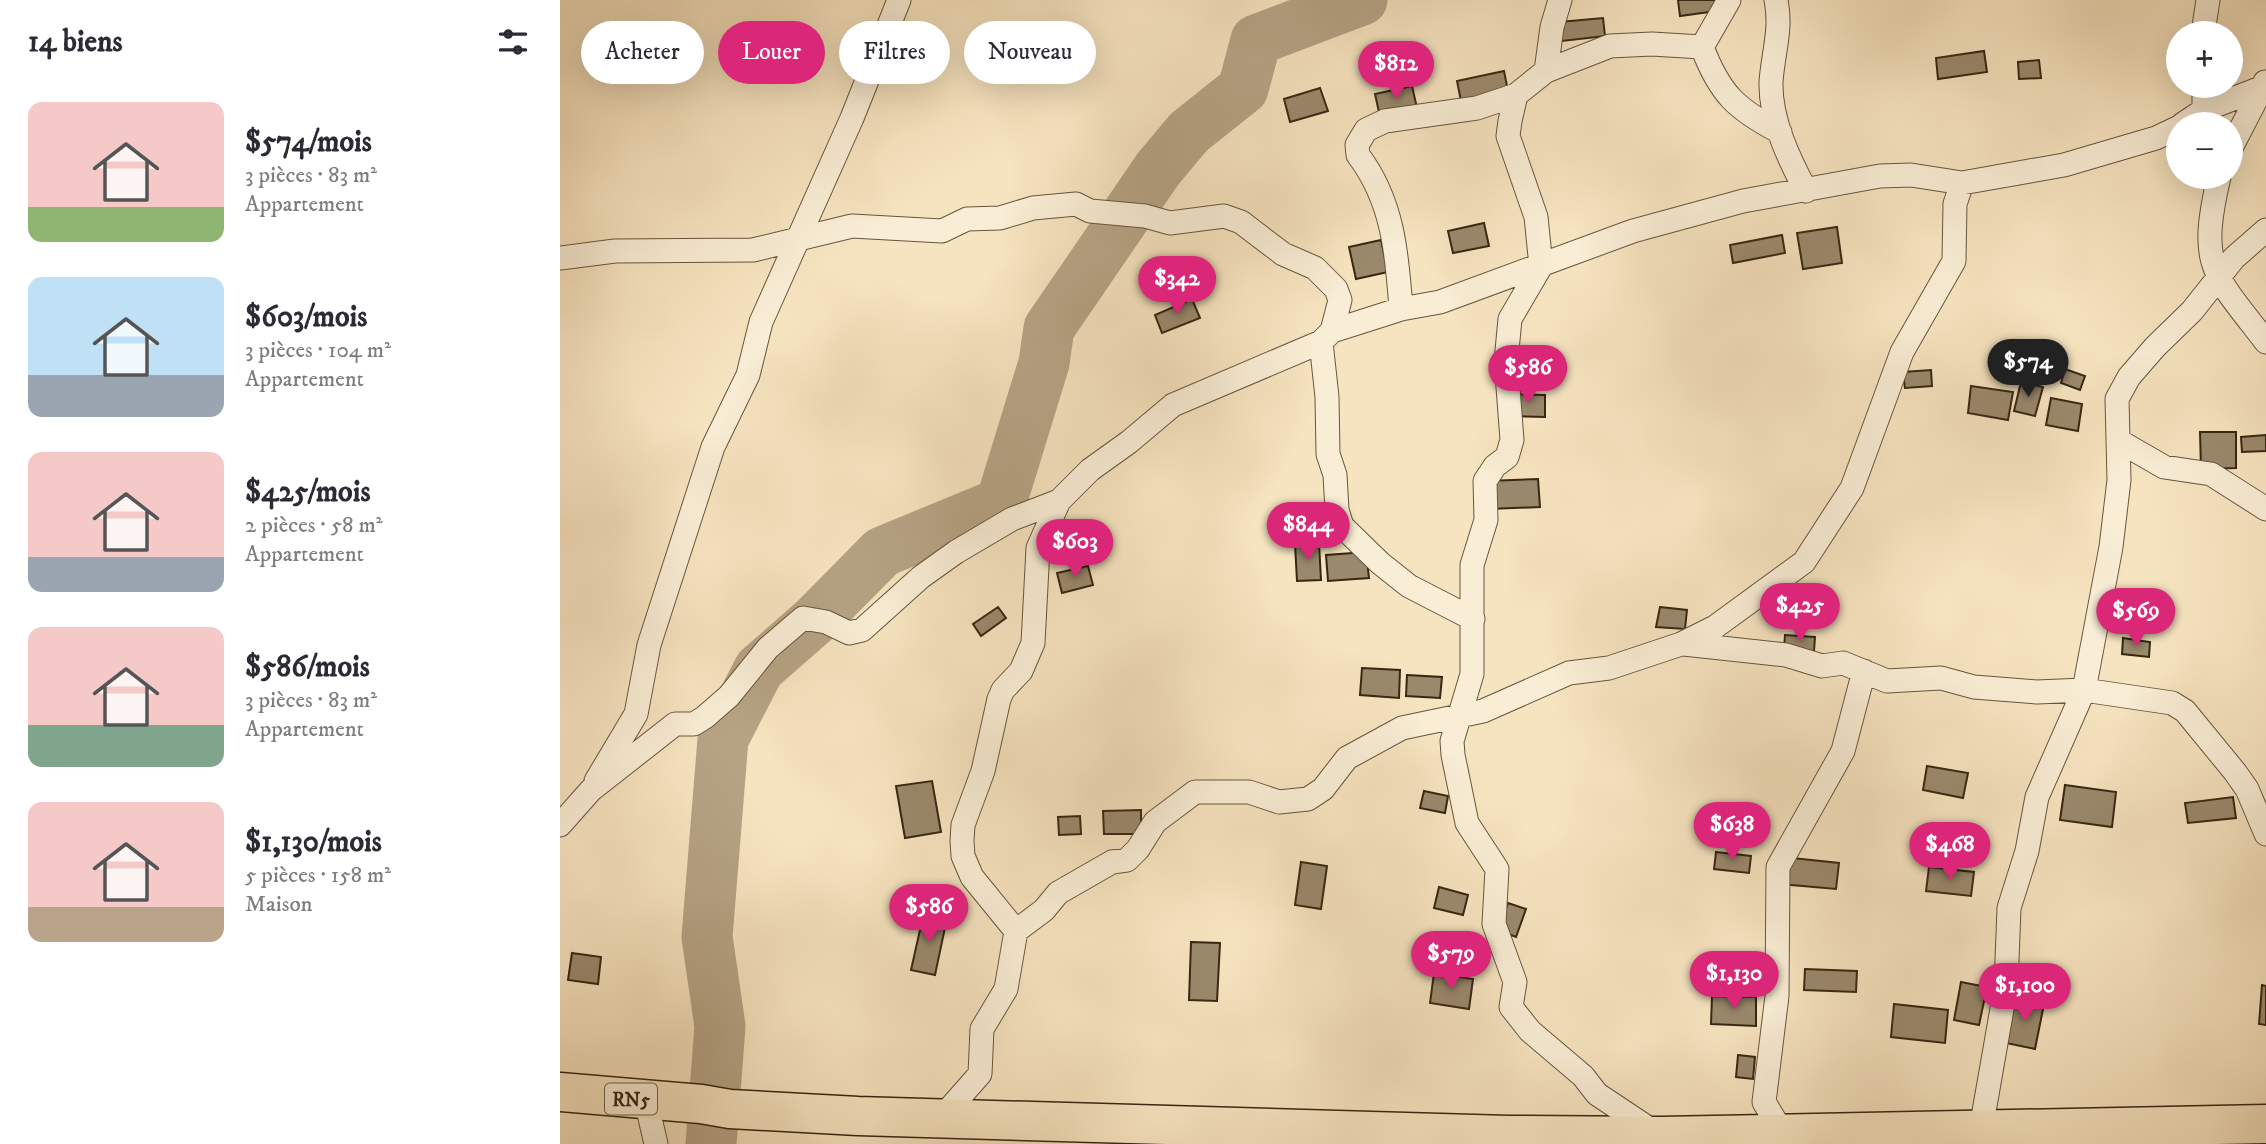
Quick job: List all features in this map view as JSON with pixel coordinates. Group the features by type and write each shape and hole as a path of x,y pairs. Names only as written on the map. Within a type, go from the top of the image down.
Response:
{"highway":[{"name":"RN5","path":"560,1092 716,1107 943,1116 1199,1135 1661,1140 1782,1132 2072,1136 2266,1124"}],"street":[{"path":"591,790 636,713 649,645 713,447 748,375 761,322 852,118 899,0"},
{"path":"1546,71 1552,27 1560,0"},
{"path":"1702,47 1729,0"},
{"path":"1776,0 1780,25 1771,87 1780,132 1790,163 1806,191"},
{"path":"2205,21 2208,0"},
{"path":"1401,309 1394,235 1377,184 1358,155 1360,138 1366,130 1385,121 1477,108 1516,95 1546,71 1610,46 1652,44 1702,47"},
{"path":"1702,47 1720,86 1733,103 1780,132"},
{"path":"2201,112 2263,84"},
{"path":"2243,124 2263,84"},
{"path":"1516,95 1508,136 1536,217 1541,265 1510,319 1506,361 1512,440 1507,457 1495,466 1485,481 1486,520 1472,565 1472,674 1452,741 1452,755 1467,823 1497,869 1494,924 1515,982 1511,1007 1530,1031 1583,1076 1597,1094 1661,1140"},
{"path":"2204,98 2204,110"},
{"path":"1016,932 972,877 963,856 962,825 982,771 999,699 1003,690 1021,671 1033,643 1038,548 1059,501 1090,470 1173,405 1326,337 1401,309 1440,302 1633,231 1743,201 1894,174 1962,183 2064,165 2166,133"},
{"path":"943,1116 980,1074 982,1029 1006,989 1016,932 1044,910 1058,893 1112,862 1127,860 1138,849 1154,822 1195,792 1249,792 1279,802 1308,799 1323,789 1347,758 1402,728 1498,706 1569,673 1609,668 1681,644 1715,626 1804,562 1852,488 1902,352 1954,261 1955,204 1962,183"},
{"path":"2216,189 2209,218 2209,257 2218,279 2266,342"},
{"path":"560,258 615,251 753,250 852,226 942,231 967,219 1000,218 1033,208 1076,204 1090,211 1145,216 1170,223 1224,216 1258,232 1283,254 1315,268 1329,280 1339,299 1326,337 1328,454 1335,475 1342,526 1380,563 1409,586 1474,619"},
{"path":"1981,1136 2006,986 2009,908 2027,851 2037,797 2084,690 2111,547 2119,480 2119,442 2115,408 2129,377 2234,258 2266,230"},
{"path":"2119,442 2164,467 2211,474 2266,509"},
{"path":"560,825 591,790 675,724 694,724 705,717 729,696 768,648 803,618 826,622 849,633 862,630 921,577 967,545 1012,520 1059,501"},
{"path":"1681,644 1786,654 1822,666 1843,663 1887,681 1941,678 1974,687 2037,692 2084,690 2179,706 2247,789 2266,834"},
{"path":"1782,1132 1764,1102 1777,996 1778,867 1843,751 1864,671"},
{"path":"646,1101 656,1144"}],"building":[{"path":"1678,0 1716,0 1717,11 1680,16"},
{"path":"1603,18 1605,36 1562,41 1560,22"},
{"path":"1984,51 1987,72 1938,79 1936,58"},
{"path":"2039,60 2041,78 2019,79 2018,62"},
{"path":"1504,71 1508,91 1461,101 1457,81"},
{"path":"1412,86 1417,108 1380,117 1375,94"},
{"path":"1320,88 1328,111 1290,122 1284,99"},
{"path":"1484,223 1489,246 1453,253 1448,231"},
{"path":"1837,227 1842,263 1803,269 1797,233"},
{"path":"1782,235 1785,253 1733,263 1730,245"},
{"path":"1381,240 1388,272 1356,279 1349,247"},
{"path":"1192,299 1200,318 1162,333 1155,315"},
{"path":"2065,369 2085,376 2080,390 2061,383"},
{"path":"1931,370 1932,386 1905,388 1903,372"},
{"path":"2021,382 2043,387 2035,416 2014,411"},
{"path":"1971,386 2013,392 2008,420 1968,413"},
{"path":"1510,394 1545,395 1545,417 1510,416"},
{"path":"2051,398 2082,404 2078,431 2046,425"},
{"path":"2200,432 2236,432 2236,468 2201,469"},
{"path":"2266,435 2266,451 2242,452 2241,437"},
{"path":"1538,479 1540,507 1489,509 1487,481"},
{"path":"1319,543 1321,580 1297,581 1295,544"},
{"path":"1366,552 1369,578 1328,581 1326,555"},
{"path":"1088,566 1093,585 1062,593 1057,573"},
{"path":"998,607 1006,618 981,636 973,624"},
{"path":"1660,607 1687,610 1685,629 1656,627"},
{"path":"1785,635 1815,637 1814,651 1784,649"},
{"path":"2123,638 2150,642 2149,657 2122,654"},
{"path":"1362,668 1400,670 1399,698 1360,695"},
{"path":"1407,675 1442,677 1440,698 1406,696"},
{"path":"1927,766 1968,773 1963,798 1923,790"},
{"path":"932,781 941,832 905,838 896,786"},
{"path":"2065,785 2116,792 2112,827 2060,820"},
{"path":"1424,791 1448,796 1445,813 1420,808"},
{"path":"2233,797 2236,818 2188,823 2185,803"},
{"path":"1141,810 1141,834 1104,834 1103,811"},
{"path":"1080,816 1081,834 1059,835 1058,817"},
{"path":"1716,852 1751,856 1749,873 1714,869"},
{"path":"1783,857 1839,863 1836,889 1780,884"},
{"path":"1301,862 1327,866 1321,909 1295,905"},
{"path":"1929,867 1974,872 1971,896 1926,891"},
{"path":"1439,887 1468,895 1463,915 1434,908"},
{"path":"1508,903 1526,909 1516,937 1498,930"},
{"path":"924,912 947,918 935,975 911,970"},
{"path":"1191,942 1220,943 1217,1001 1189,1000"},
{"path":"572,953 601,957 598,984 568,980"},
{"path":"1805,969 1857,971 1856,992 1804,990"},
{"path":"1434,973 1473,979 1469,1009 1430,1003"},
{"path":"1961,982 1987,987 1979,1025 1954,1020"},
{"path":"2262,985 2266,986 2266,1025 2259,1024"},
{"path":"1712,996 1756,997 1756,1026 1711,1024"},
{"path":"2014,998 2044,1004 2035,1049 2006,1043"},
{"path":"1894,1004 1948,1010 1945,1043 1891,1037"},
{"path":"1738,1055 1755,1057 1753,1079 1736,1077"}],"waterway":[{"path":"711,1144 720,1026 707,937 723,739 759,669 815,620 882,552 1001,503 1044,363 1049,328 1158,169 1189,132 1243,89 1256,40 1362,0"}]}
